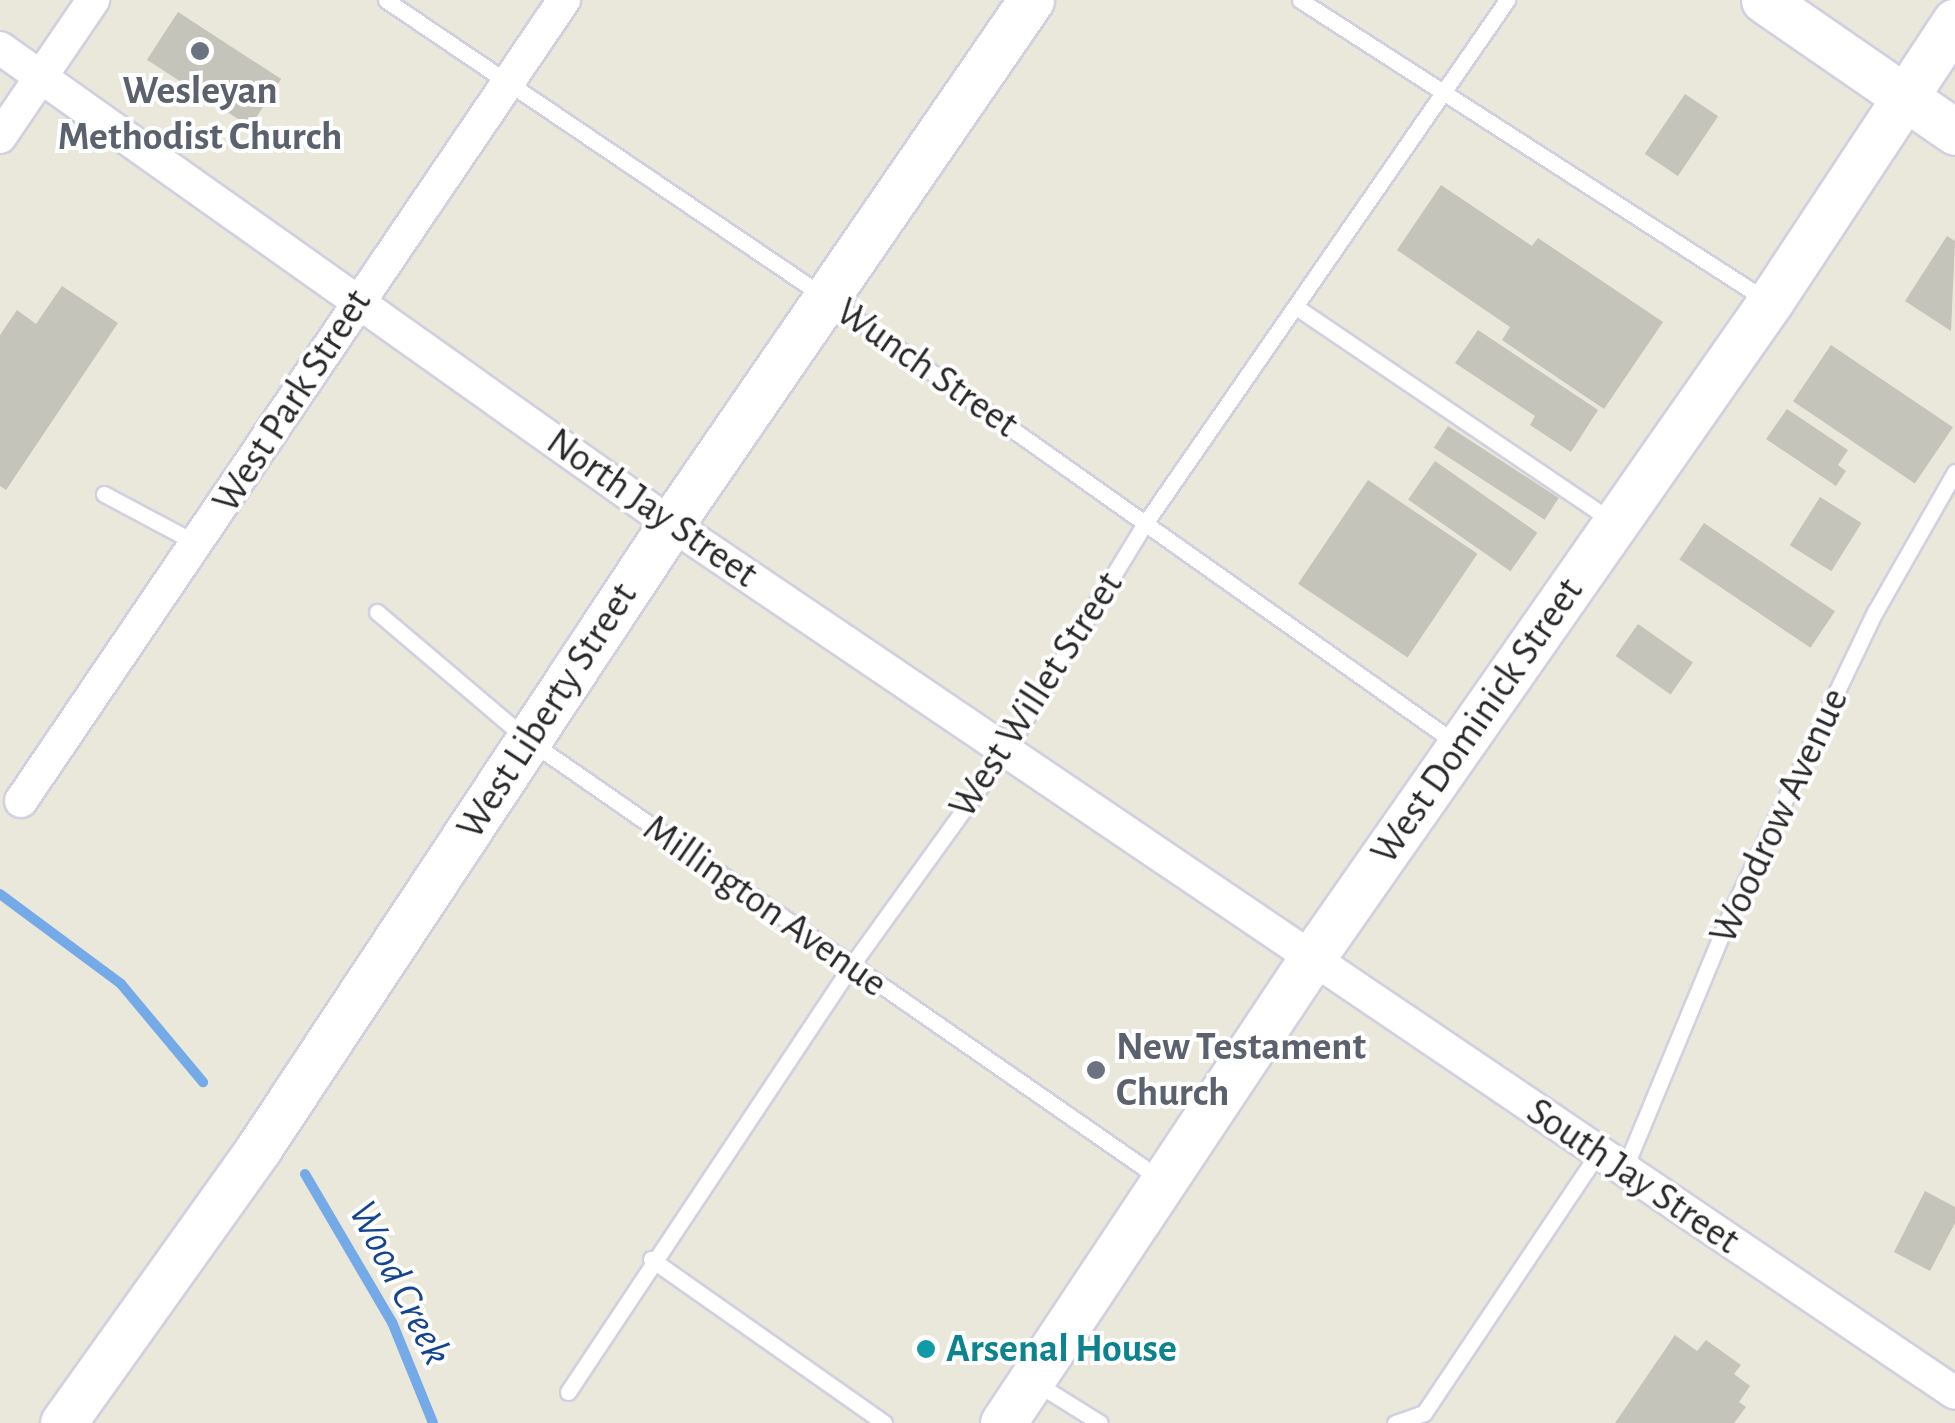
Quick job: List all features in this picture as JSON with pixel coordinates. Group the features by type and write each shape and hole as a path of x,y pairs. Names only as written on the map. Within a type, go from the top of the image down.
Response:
{"street":[{"path":"0,137 93,0"},
{"name":"West Park Street","path":"21,802 564,0"},
{"name":"West Liberty Street","path":"64,1423 259,1148 671,524 1031,0"},
{"path":"1764,0 1955,132"},
{"name":"West Dominick Street","path":"1003,1423 1312,958 1770,302 1955,21"},
{"name":"North Jay Street","path":"0,48 360,298 671,524 1312,958"},
{"name":"South Jay Street","path":"1312,958 1955,1393"}],"lane":[{"name":"Wunch Street","path":"386,0 828,299 1460,747"},
{"path":"1300,0 1770,302"},
{"name":"West Willet Street","path":"568,1392 652,1259 851,966 1006,751 1146,522 1299,309 1507,0"},
{"path":"1299,309 1615,523"},
{"name":"Woodrow Avenue","path":"1394,1423 1424,1413 1611,1162 1875,612 1955,472"},
{"path":"104,494 196,542"},
{"name":"Millington Avenue","path":"376,612 528,740 1166,1183"},
{"path":"652,1259 884,1423"},
{"path":"1032,1381 1100,1423"}],"building":[{"path":"178,12 281,79 250,127 147,60"},
{"path":"1685,94 1718,116 1678,176 1645,154"},
{"path":"1441,185 1532,246 1538,238 1663,322 1604,409 1502,340 1510,327 1397,250"},
{"path":"1947,236 1955,241 1951,331 1905,301"},
{"path":"62,286 118,323 6,490 0,486 0,335 17,310 36,324"},
{"path":"1478,330 1598,410 1571,452 1530,425 1535,416 1455,363"},
{"path":"1831,345 1953,427 1915,484 1793,401"},
{"path":"1787,409 1848,450 1838,465 1846,471 1836,486 1766,439"},
{"path":"1448,426 1559,498 1545,520 1434,448"},
{"path":"1435,461 1537,533 1510,571 1408,500"},
{"path":"1368,480 1477,554 1408,657 1298,584"},
{"path":"1820,497 1862,523 1831,571 1790,545"},
{"path":"1704,523 1835,611 1810,648 1679,559"},
{"path":"1638,624 1693,662 1671,694 1616,656"},
{"path":"1925,1191 1955,1207 1955,1223 1930,1271 1894,1252"},
{"path":"1675,1335 1697,1351 1706,1340 1741,1365 1734,1374 1750,1386 1739,1402 1746,1407 1734,1423 1615,1423"}],"waterway":[{"name":"Wood Creek","path":"0,894 121,984 203,1082"},
{"name":"Wood Creek","path":"305,1174 392,1322 433,1423"}],"place":[{"name":"Wesleyan Methodist Church","path":"200,51"},
{"name":"New Testament Church","path":"1096,1070"},
{"name":"Arsenal House","path":"926,1349"}]}
